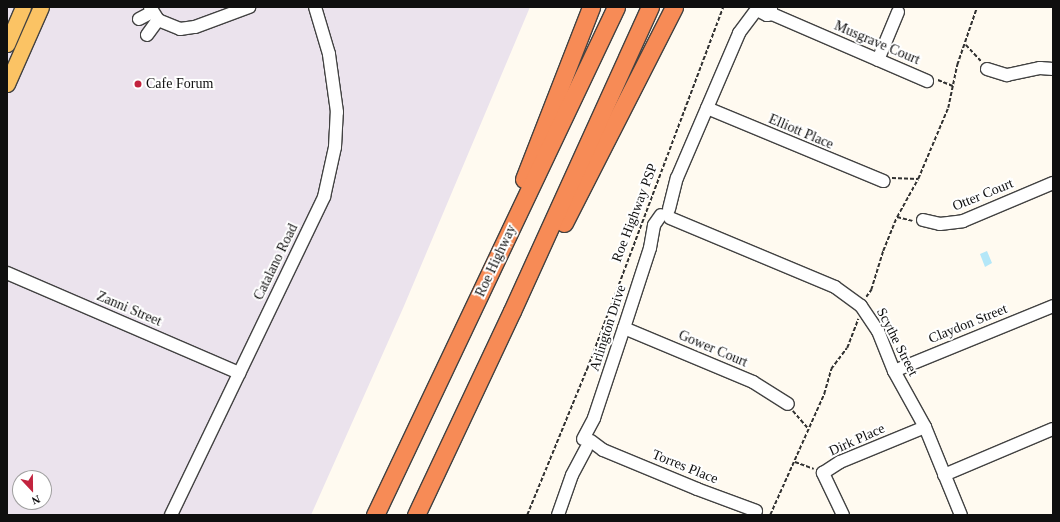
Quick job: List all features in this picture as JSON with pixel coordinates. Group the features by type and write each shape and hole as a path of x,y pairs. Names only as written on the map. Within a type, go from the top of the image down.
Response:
{"highway":[{"path":"492,268 538,139 591,7"},
{"name":"Roe Highway","path":"375,515 616,7"},
{"path":"416,515 512,311 650,7"},
{"path":"512,311 582,192 674,7"}],"main road":[{"path":"7,44 23,7"},
{"path":"7,84 41,7"}],"street":[{"path":"153,13 180,29 195,27 250,7"},
{"name":"Catalano Road","path":"171,515 324,197 332,159 337,112 329,54 315,7"},
{"name":"Arlington Drive","path":"558,515 572,475 587,443 650,248 667,214 669,190 677,178 739,34 759,10"},
{"name":"Musgrave Court","path":"759,10 926,81"},
{"path":"878,60 898,12"},
{"path":"139,19 153,13"},
{"path":"147,35 153,13"},
{"path":"987,69 1007,75 1040,68 1053,69"},
{"name":"Elliott Place","path":"707,108 883,181"},
{"name":"Otter Court","path":"923,220 940,224 963,221 1053,183"},
{"name":"Scythe Street","path":"667,214 835,287 861,306 878,331 894,371 925,427 961,515"},
{"name":"Zanni Street","path":"7,273 239,373"},
{"name":"Claydon Street","path":"894,371 1053,306"},
{"name":"Gower Court","path":"624,328 753,382 788,404"},
{"name":"Dirk Place","path":"843,515 823,473 840,462 925,427"},
{"path":"944,475 1053,429"},
{"name":"Torres Place","path":"587,443 697,489 756,511"}],"path":[{"name":"Roe Highway PSP","path":"527,515 585,376 723,7"},
{"path":"770,515 795,462 808,428 824,394 831,369 854,334 861,306 871,290 883,251 897,217 918,179 948,108 957,65 977,7"},
{"path":"965,44 987,69"},
{"path":"926,81 938,80 953,86"},
{"path":"883,181 898,177 918,179"},
{"path":"897,217 923,220"},
{"path":"788,404 808,428"},
{"path":"795,462 823,473"}],"shaded area":[{"path":"7,7 530,7 404,306 311,515 7,515"}],"water":[{"path":"987,251 992,263 985,267 980,254"}],"place":[{"name":"Cafe Forum","path":"138,84"}]}
